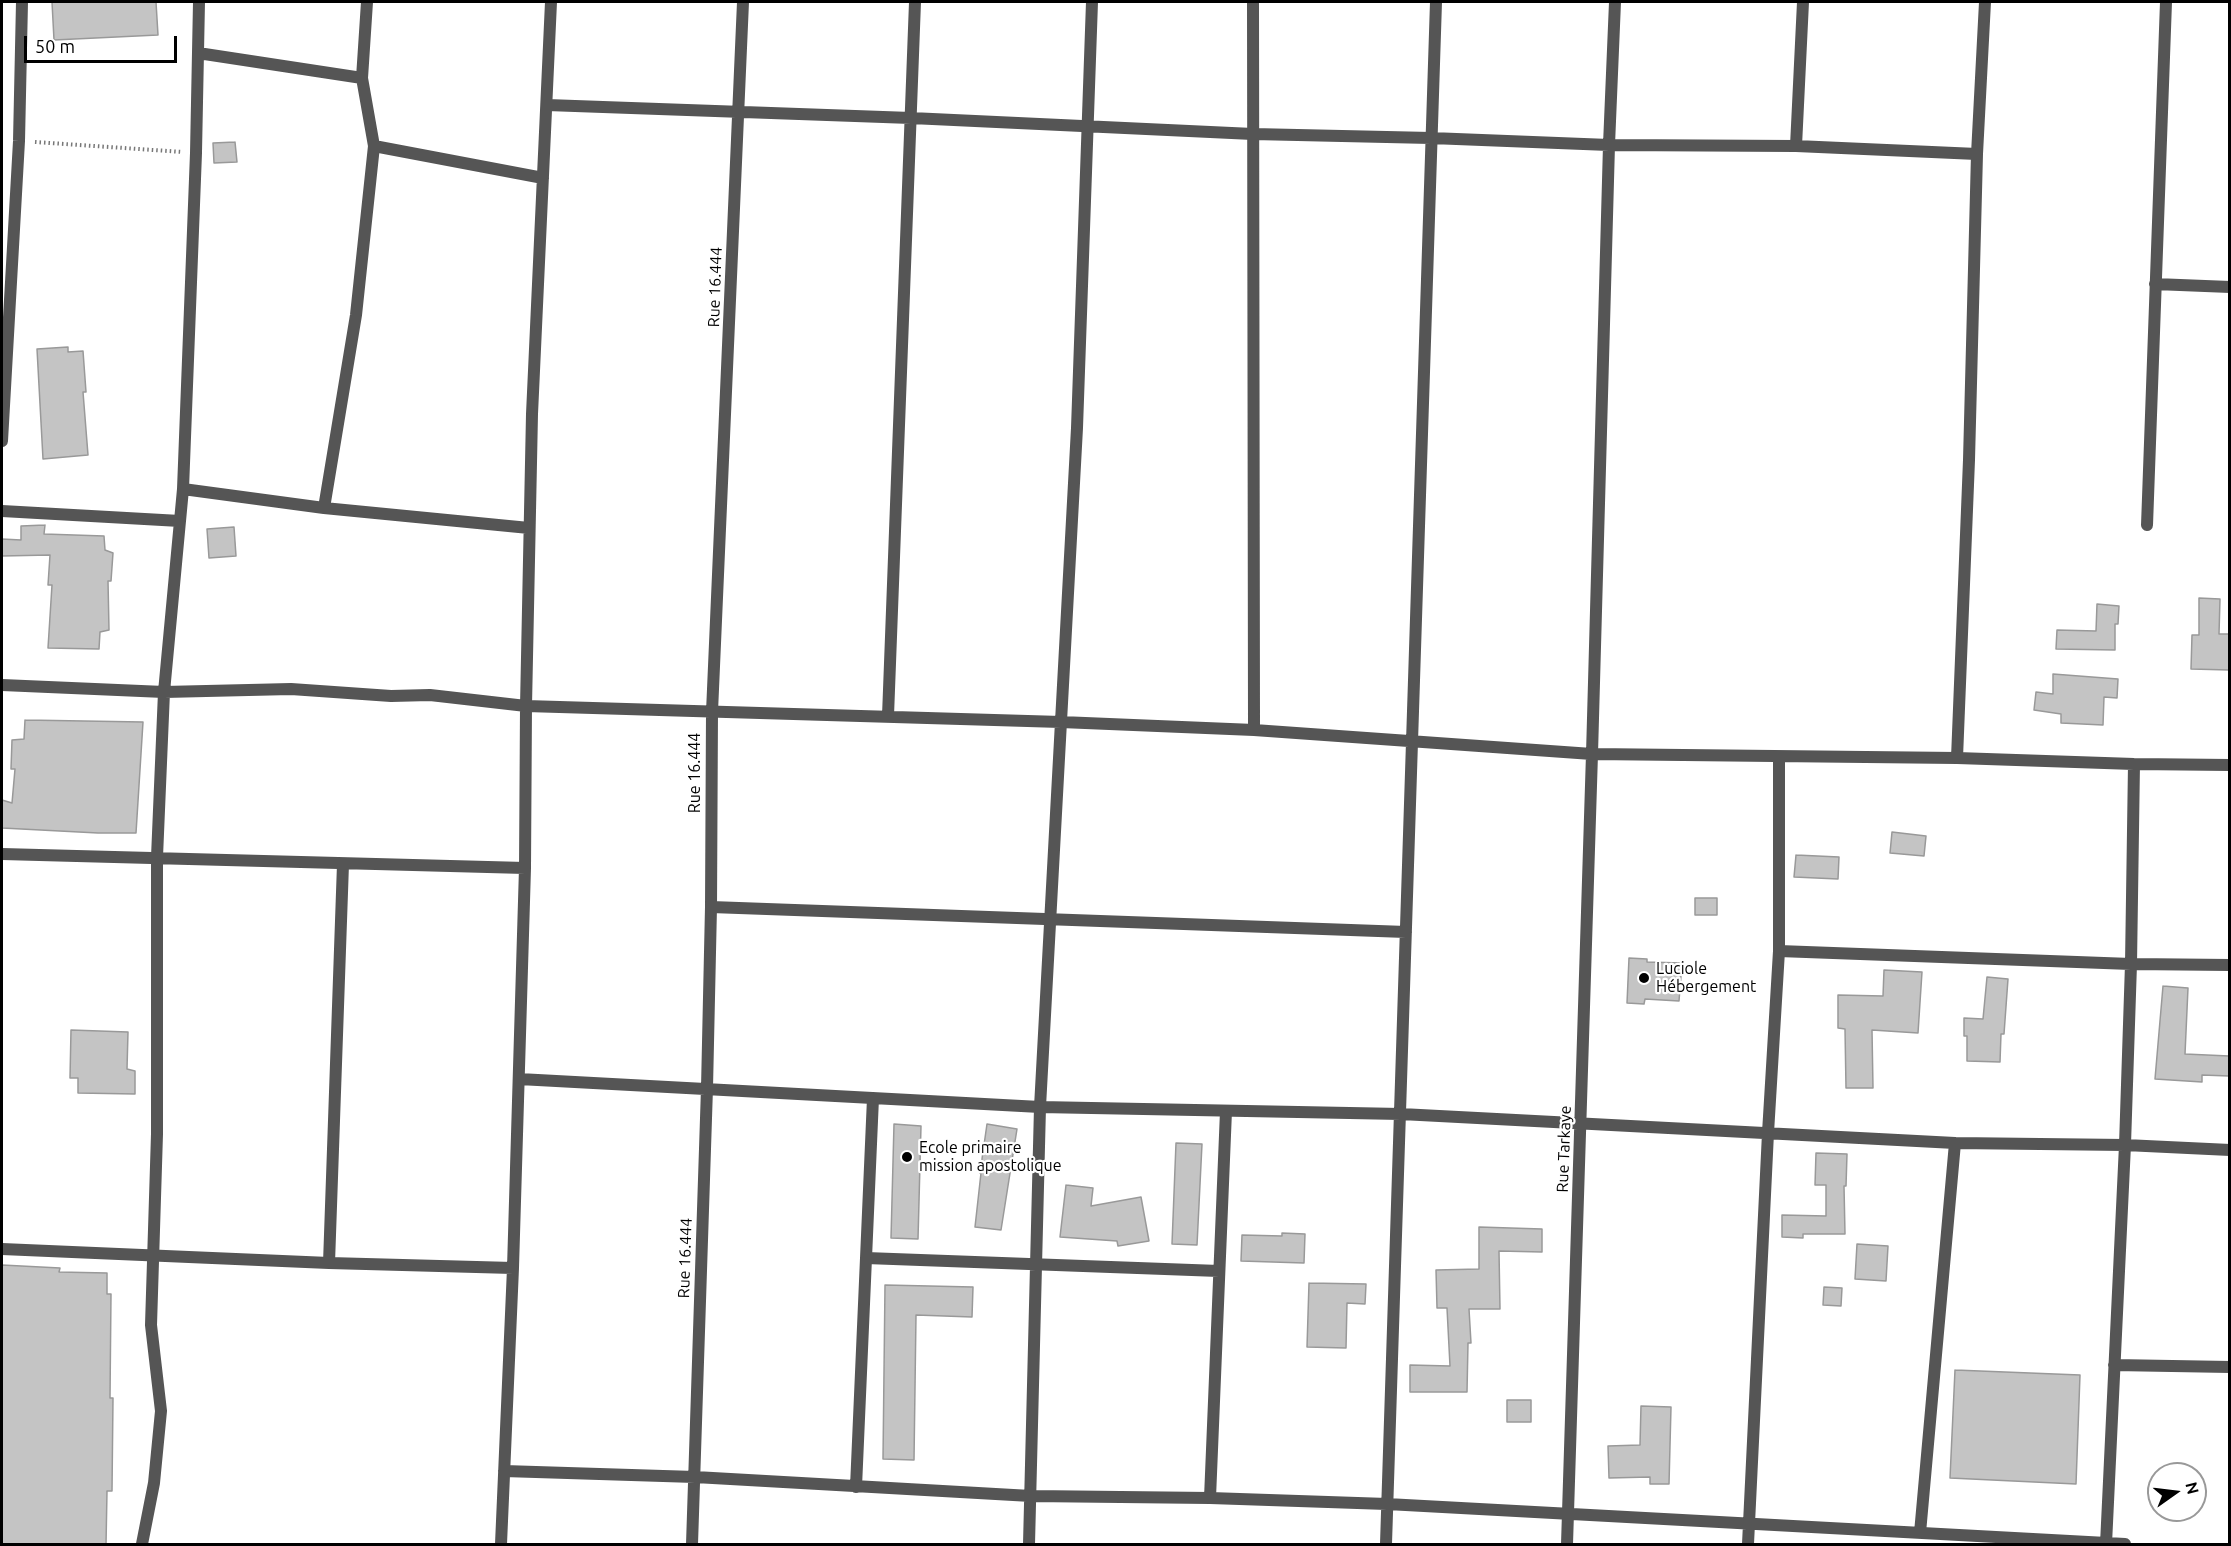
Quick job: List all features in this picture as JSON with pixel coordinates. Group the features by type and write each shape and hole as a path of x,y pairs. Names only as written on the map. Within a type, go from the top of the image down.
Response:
{"street":[{"path":"2,441 19,141 22,2"},
{"path":"142,1545 154,1483 161,1411 151,1325 158,1134 157,857 164,692 183,489 196,153 199,2"},
{"path":"324,508 356,315 374,146 362,78 367,2"},
{"path":"501,1545 513,1268 525,868 532,414 551,2"},
{"name":"Rue 16.444","path":"692,1545 707,1088 712,712 743,2"},
{"path":"888,716 915,2"},
{"path":"1029,1545 1040,1107 1077,428 1092,2"},
{"path":"1253,2 1254,730"},
{"path":"1386,1545 1436,2"},
{"name":"Rue Tarkaye","path":"1567,1545 1615,2"},
{"path":"1796,146 1803,2"},
{"path":"1957,758 1969,460 1977,154 1985,2"},
{"path":"2147,525 2166,2"},
{"path":"198,53 362,78"},
{"path":"547,105 911,118 1253,134 1609,145 1796,146 1977,154"},
{"path":"374,146 543,177"},
{"path":"2155,284 2229,287"},
{"path":"183,489 324,508 529,528"},
{"path":"2,511 180,521"},
{"path":"2,685 164,692 291,689 391,696 430,695 526,706 888,716 1254,730 1592,754 1957,758 2229,765"},
{"path":"1748,1545 1779,951 1779,757"},
{"path":"2106,1544 2125,1145 2134,764"},
{"path":"2,854 525,868"},
{"path":"329,1263 343,864"},
{"path":"711,907 1406,932"},
{"path":"1779,951 2131,964 2229,964"},
{"path":"519,1079 1040,1107 1401,1114 1955,1143 2125,1145 2229,1150"},
{"path":"856,1487 873,1098"},
{"path":"1210,1498 1226,1111"},
{"path":"1920,1533 1955,1143"},
{"path":"2,1249 329,1263 513,1268"},
{"path":"866,1258 1219,1271"},
{"path":"2114,1365 2229,1367"},
{"path":"504,1471 694,1477 1030,1496 1210,1498 1388,1504 2125,1545"}],"path":[{"path":"19,141 196,153"}],"building":[{"path":"52,2 156,2 158,35 54,40"},
{"path":"235,142 237,162 214,163 213,143"},
{"path":"68,347 68,352 83,351 86,392 83,392 88,455 43,459 37,349"},
{"path":"45,525 44,534 104,536 105,550 113,553 111,581 108,581 109,630 100,632 99,649 48,648 52,585 48,585 50,555 2,556 2,539 21,540 21,526"},
{"path":"234,527 236,556 209,558 207,529"},
{"path":"2199,598 2220,599 2219,634 2229,634 2229,670 2191,669 2192,635 2199,635"},
{"path":"2097,604 2119,606 2118,624 2115,624 2115,650 2056,649 2057,630 2096,631"},
{"path":"2053,674 2118,679 2117,698 2104,697 2103,725 2061,723 2061,714 2034,710 2036,692 2053,694"},
{"path":"25,720 143,722 136,833 2,828 2,800 12,803 15,769 11,769 12,740 24,739"},
{"path":"1892,832 1926,836 1924,856 1890,853"},
{"path":"1796,855 1839,857 1838,879 1794,877"},
{"path":"1695,898 1717,898 1717,915 1695,915"},
{"path":"1629,958 1647,959 1647,962 1682,963 1679,1001 1645,999 1644,1004 1627,1003"},
{"path":"1884,970 1922,972 1918,1033 1872,1030 1873,1088 1846,1088 1845,1029 1838,1028 1838,995 1883,996"},
{"path":"1987,977 2008,979 2000,1062 1967,1061 1964,1018 1983,1019"},
{"path":"2163,986 2188,988 2185,1054 2229,1056 2229,1076 2202,1075 2202,1082 2155,1079"},
{"path":"71,1030 128,1032 127,1069 135,1071 135,1094 78,1093 78,1078 70,1078"},
{"path":"894,1124 921,1126 918,1239 891,1238"},
{"path":"987,1124 1017,1129 1001,1230 975,1227"},
{"path":"1176,1143 1202,1144 1197,1245 1172,1244"},
{"path":"1816,1153 1847,1154 1846,1186 1844,1186 1845,1234 1803,1234 1803,1238 1782,1237 1782,1215 1826,1216 1826,1185 1815,1185"},
{"path":"1066,1185 1093,1188 1091,1206 1141,1197 1149,1241 1118,1246 1117,1241 1060,1237"},
{"path":"1479,1227 1542,1229 1542,1252 1499,1251 1500,1309 1469,1309 1471,1343 1468,1343 1467,1392 1410,1392 1410,1365 1450,1366 1447,1308 1437,1308 1436,1270 1479,1269"},
{"path":"1282,1233 1305,1234 1304,1263 1241,1261 1242,1235 1282,1236"},
{"path":"1857,1244 1888,1246 1886,1281 1855,1279"},
{"path":"2,1265 60,1268 59,1272 107,1273 107,1294 111,1294 110,1398 113,1398 112,1491 107,1491 106,1545 2,1545"},
{"path":"1309,1283 1366,1284 1365,1304 1347,1303 1346,1348 1307,1347"},
{"path":"885,1285 973,1287 972,1317 916,1315 914,1460 883,1459"},
{"path":"1824,1287 1842,1288 1841,1306 1823,1305"},
{"path":"1955,1370 2080,1375 2076,1484 1950,1478"},
{"path":"1507,1400 1531,1400 1531,1422 1507,1422"},
{"path":"1641,1406 1671,1407 1669,1484 1650,1484 1650,1477 1609,1478 1608,1446 1640,1445"}],"place":[{"name":"Luciole Hébergement","path":"1644,978"},
{"name":"Ecole primaire mission apostolique","path":"907,1157"}]}
